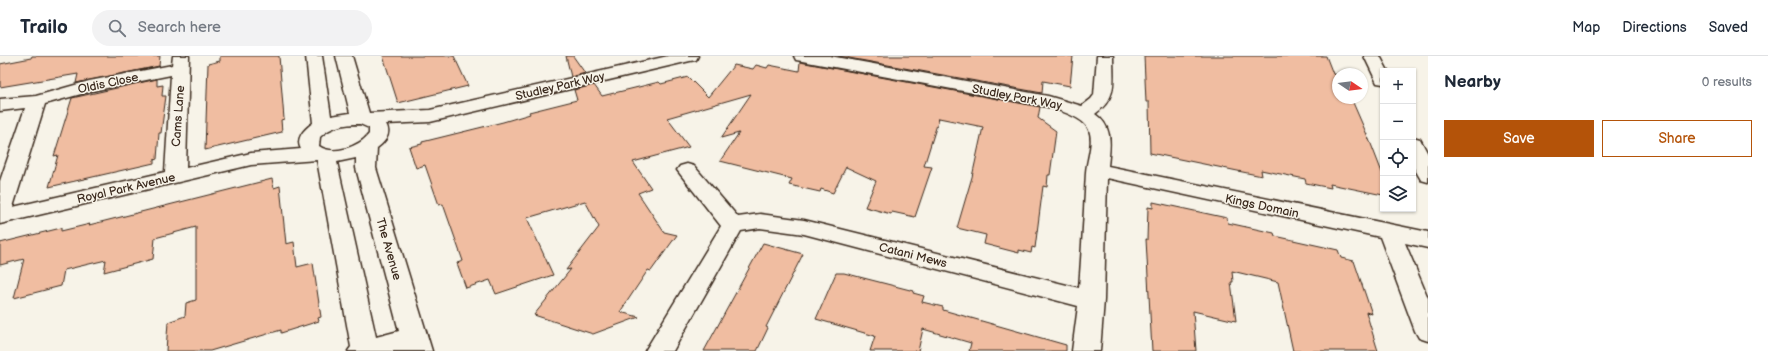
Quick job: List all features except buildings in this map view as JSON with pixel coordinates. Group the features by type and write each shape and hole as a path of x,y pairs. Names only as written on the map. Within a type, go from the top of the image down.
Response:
{"street":[{"path":"314,56 318,129 308,139 308,145 311,150 322,155 364,351 416,344"},
{"path":"344,56 366,118"},
{"name":"Studley Park Way","path":"322,155 347,154 430,116 624,63 690,56"},
{"path":"1083,114 1098,103 1103,95 1105,56"},
{"path":"1372,56 1380,73"},
{"name":"Studley Park Way","path":"813,57 1048,102 1068,107 1083,114 1093,121 1099,129 1100,138 1097,170 1091,300 1086,351"},
{"name":"Oldis Close","path":"0,105 37,101 181,62"},
{"name":"Cams Lane","path":"175,176 181,62"},
{"path":"0,213 37,101"},
{"name":"Studley Park Way","path":"318,129 342,119 430,116"},
{"name":"The Avenue","path":"366,118 377,123 380,128 380,134 371,143 366,168 416,344"},
{"name":"Royal Park Avenue","path":"0,217 251,158 318,129"},
{"path":"1416,150 1428,176"},
{"name":"Royal Park Avenue","path":"251,158 322,155"},
{"path":"659,351 733,225 687,170"},
{"name":"Kings Domain","path":"1097,170 1428,240"},
{"name":"Catani Mews","path":"733,225 760,221 804,227 1091,300"},
{"path":"1390,233 1428,332"}]}
